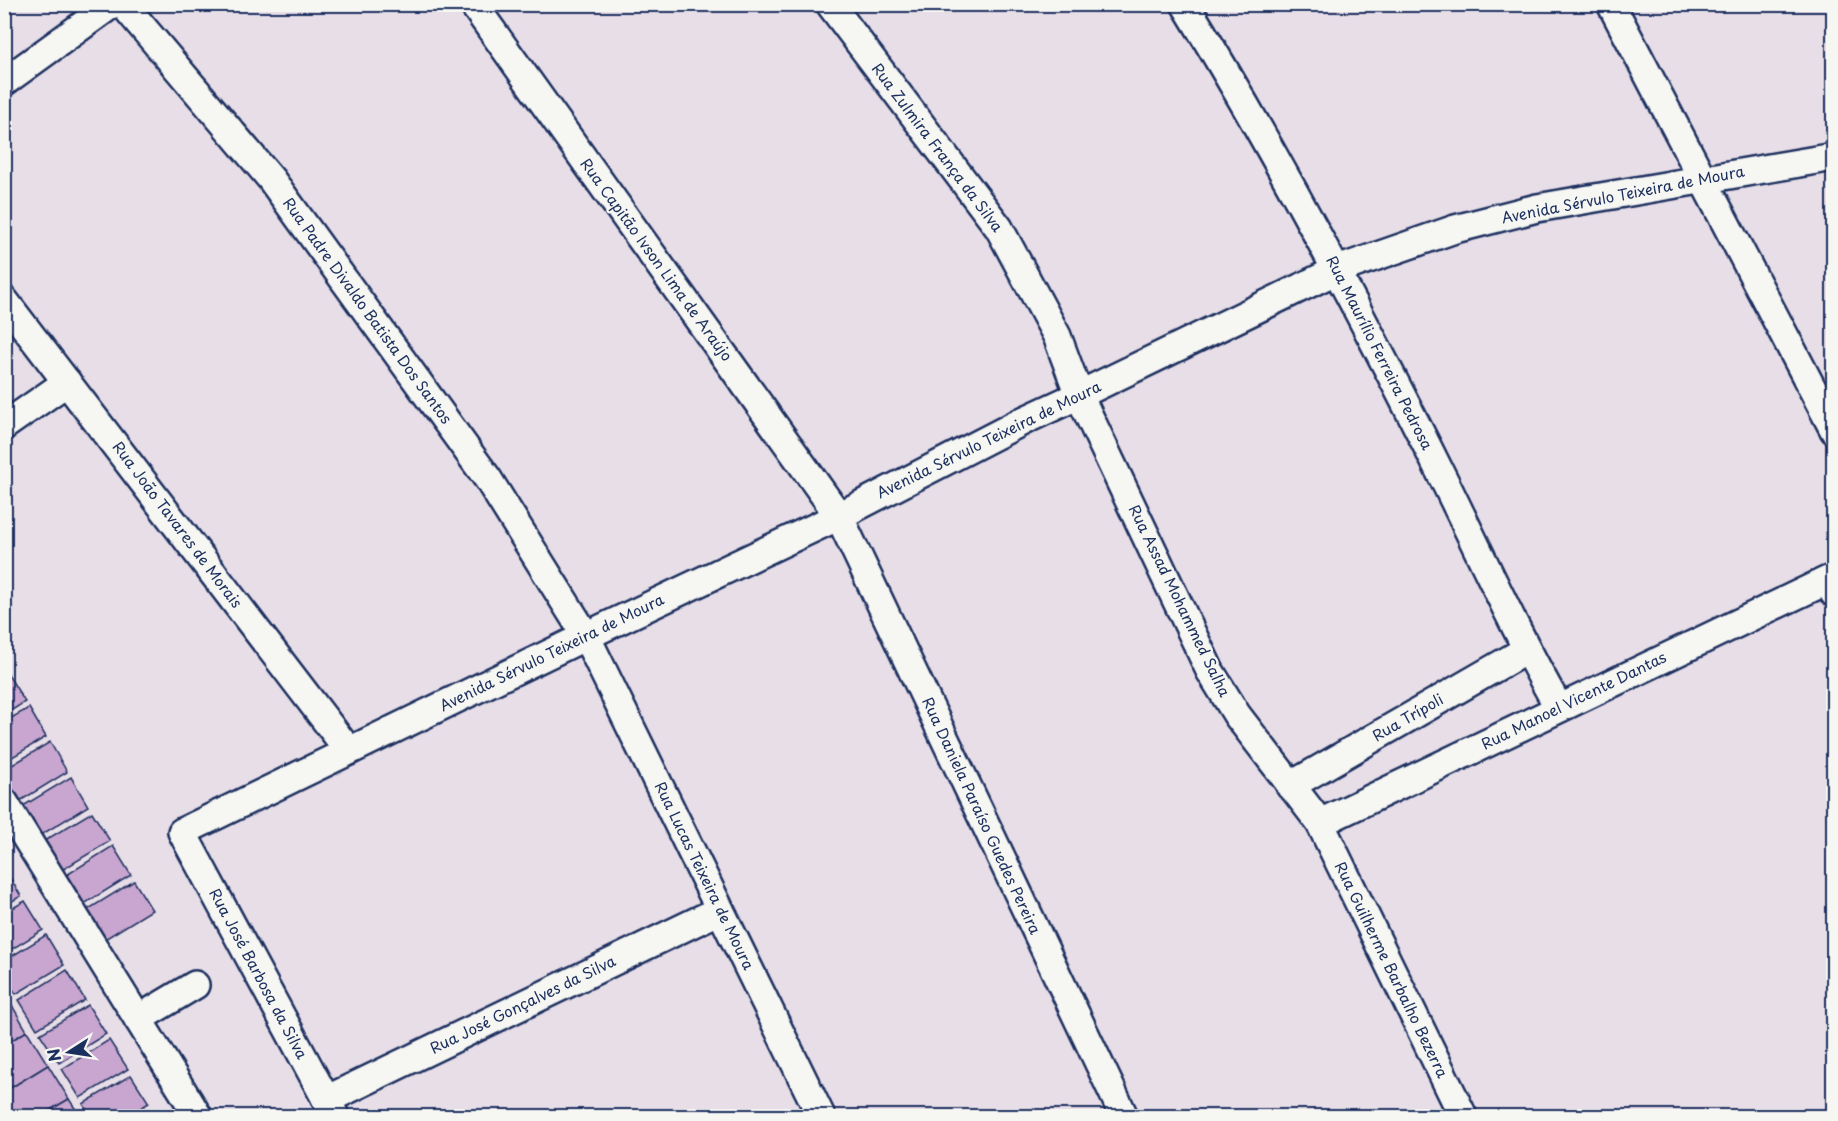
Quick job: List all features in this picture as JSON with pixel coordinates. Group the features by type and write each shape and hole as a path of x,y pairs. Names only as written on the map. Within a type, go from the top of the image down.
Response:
{"street":[{"path":"4,82 111,4"},
{"name":"Rua Padre Divaldo Batista Dos Santos","path":"123,4 271,179 488,479 586,636"},
{"name":"Rua Capitão Ivson Lima de Araújo","path":"473,4 839,516"},
{"name":"Rua Zulmira França da Silva","path":"830,4 999,228 1057,336 1079,395"},
{"name":"Rua Maurílio Ferreira Pedrosa","path":"1185,4 1230,77 1337,270 1443,477 1526,650 1559,708"},
{"path":"1611,4 1833,430"},
{"name":"Avenida Sérvulo Teixeira de Moura","path":"182,832 839,516 1025,420 1337,270 1455,229 1537,208 1833,157"},
{"name":"Rua João Tavares de Morais","path":"4,300 349,751"},
{"path":"4,426 67,382"},
{"name":"Rua Assad Mohammed Salha","path":"1079,395 1210,671 1237,715 1320,823"},
{"name":"Rua Daniela Paraíso Guedes Pereira","path":"839,516 1124,1116"},
{"name":"Rua Manoel Vicente Dantas","path":"1320,823 1559,708 1831,586"},
{"name":"Rua Lucas Teixeira de Moura","path":"586,636 821,1116"},
{"name":"Rua Trípoli","path":"1290,786 1526,650"},
{"path":"4,802 198,1116"},
{"name":"Rua Guilherme Barbalho Bezerra","path":"1320,823 1463,1116"},
{"name":"Rua José Barbosa da Silva","path":"182,832 330,1108"},
{"name":"Rua José Gonçalves da Silva","path":"330,1108 720,910"},
{"path":"138,1019 195,985"}],"building":[{"path":"7,673 25,702 4,715 4,675"},
{"path":"29,708 46,737 4,762 4,722"},
{"path":"50,742 67,772 20,801 4,776 4,770"},
{"path":"71,777 88,806 41,835 23,806"},
{"path":"92,812 110,841 62,870 44,841"},
{"path":"113,846 131,875 84,904 65,876"},
{"path":"4,868 21,896 4,906"},
{"path":"134,881 152,910 105,939 87,910"},
{"path":"25,901 43,930 4,954 4,913"},
{"path":"46,935 64,965 16,994 4,976 4,961"},
{"path":"67,970 85,1000 37,1029 19,1000"},
{"path":"7,997 27,1031 4,1045 4,999"},
{"path":"88,1005 106,1034 59,1063 40,1034"},
{"path":"27,1031 48,1065 4,1092 4,1045"},
{"path":"109,1040 128,1069 80,1098 62,1069"},
{"path":"48,1065 69,1099 40,1116 14,1116 4,1101 4,1092"},
{"path":"131,1075 149,1103 127,1116 91,1116 83,1104"},
{"path":"69,1099 80,1116 40,1116"}]}
